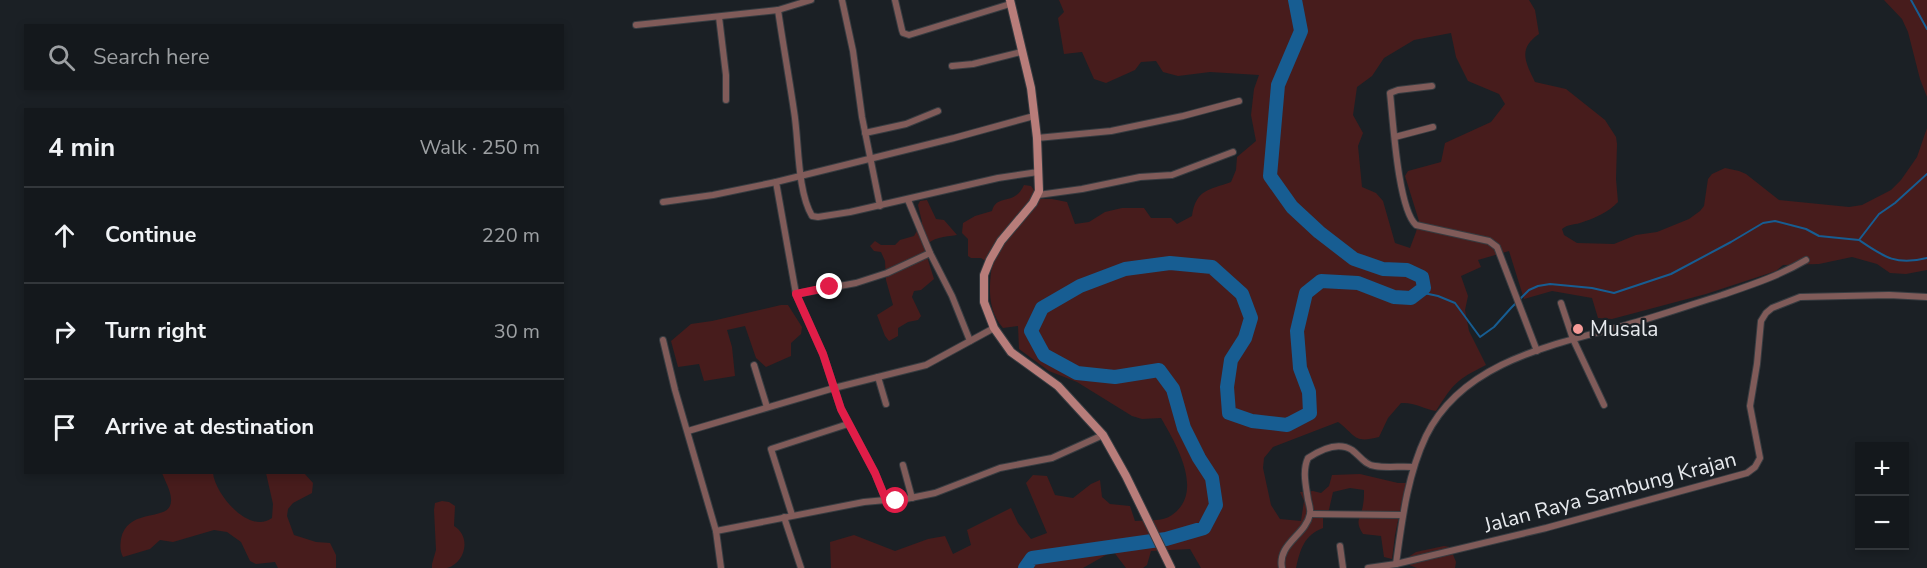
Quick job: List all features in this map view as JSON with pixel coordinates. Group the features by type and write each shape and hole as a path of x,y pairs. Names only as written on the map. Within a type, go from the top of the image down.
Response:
{"main road":[{"path":"1010,2 1031,88 1037,138 1038,195 1001,241 990,260 984,275 984,302 994,328 1011,352 1058,386 1103,435 1126,476 1171,568"}],"street":[{"path":"636,25 778,10 811,0"},
{"path":"842,0 880,206"},
{"path":"895,0 903,33 909,35 1010,2"},
{"path":"778,10 794,112 800,176 812,216 880,206 998,178 1038,172"},
{"path":"719,17 726,100"},
{"path":"952,66 973,64 1021,52"},
{"path":"1432,86 1390,93 1403,200 1409,217 1413,223 1495,244 1537,351"},
{"path":"1037,138 1111,131 1183,116 1239,101"},
{"path":"865,133 906,124 938,111"},
{"path":"663,202 713,195 776,182 1034,116"},
{"path":"1395,137 1433,127"},
{"path":"1038,195 1140,177 1172,175 1233,153"},
{"path":"776,182 796,294 819,343 841,409 875,473 886,500"},
{"path":"908,200 970,341"},
{"path":"796,294 856,283 887,273 930,253"},
{"path":"1396,564 1413,466 1427,434 1442,410 1465,387 1502,366 1537,351 1763,281 1806,260"},
{"name":"Jalan Raya Sambung Krajan","path":"1368,568 1396,564 1546,528 1748,474 1760,458 1750,406 1761,321 1766,313 1772,308 1800,297 1927,297"},
{"path":"1561,303 1573,339 1604,405"},
{"path":"688,431 834,388 926,365 994,328"},
{"path":"663,340 675,390 716,531 721,568"},
{"path":"754,365 767,407"},
{"path":"878,376 886,404"},
{"path":"792,515 771,449 848,424"},
{"path":"716,531 792,515 935,493 1000,468 1052,458 1103,435"},
{"path":"1282,568 1281,560 1287,546 1305,525 1310,514 1305,468 1308,458 1313,454 1331,447 1341,447 1350,449 1367,464 1413,466"},
{"path":"903,465 912,498"},
{"path":"1310,514 1403,516"},
{"path":"784,517 801,568"},
{"path":"1340,546 1343,568"}],"shaded area":[{"path":"1059,0 1529,0 1535,10 1539,34 1528,45 1525,57 1535,82 1566,89 1605,120 1616,137 1618,202 1595,217 1564,227 1562,229 1564,235 1577,243 1614,244 1636,235 1657,232 1689,219 1704,206 1708,179 1712,174 1725,168 1746,174 1779,200 1849,207 1862,205 1891,190 1901,180 1917,157 1927,128 1927,270 1906,274 1890,273 1877,264 1852,257 1819,264 1783,265 1776,271 1706,294 1612,319 1598,318 1592,298 1552,291 1524,299 1509,251 1478,260 1481,267 1461,276 1468,296 1465,310 1469,331 1486,365 1456,383 1436,411 1401,403 1388,418 1379,437 1359,439 1338,422 1273,447 1264,458 1263,468 1271,505 1280,519 1301,521 1304,501 1300,492 1321,493 1329,486 1332,475 1360,474 1406,483 1392,559 1384,557 1381,536 1363,534 1360,530 1364,490 1350,488 1333,492 1328,514 1323,518 1323,528 1307,539 1301,549 1296,568 1201,568 1190,549 1151,551 1147,565 1143,568 1126,568 1113,551 1083,568 831,568 830,542 854,535 895,551 928,539 945,536 953,554 971,545 967,530 1011,508 1018,523 1031,539 1047,533 1026,483 1033,475 1047,476 1055,495 1073,498 1100,480 1102,497 1110,504 1130,506 1135,521 1164,519 1182,505 1187,481 1184,468 1180,454 1161,418 1142,419 1132,416 1077,382 1049,371 1019,349 1018,326 1003,328 994,314 990,298 992,265 981,258 968,256 968,239 962,233 963,223 975,216 992,211 998,202 1015,196 1024,185 1031,186 1040,199 1067,202 1075,224 1089,222 1105,212 1122,208 1144,208 1151,218 1171,218 1177,224 1192,216 1200,195 1231,182 1236,170 1237,157 1256,141 1251,115 1254,89 1259,75 1210,72 1178,76 1163,72 1156,61 1141,62 1135,70 1106,83 1094,79 1082,52 1064,54 1058,18 1064,12","holes":["1451,33 1456,57 1468,81 1499,94 1505,104 1491,122 1445,143 1441,162 1408,171 1405,176 1419,221 1410,248 1395,243 1383,201 1376,193 1362,187 1358,146 1363,133 1353,115 1357,87 1372,76 1384,58 1414,40"]},
{"path":"1884,0 1927,0 1927,97 1908,32 1902,19"},
{"path":"927,200 936,219 944,220 957,235 935,239 924,247 934,279 921,290 914,291 912,297 921,316 918,320 908,322 898,328 898,336 889,341 877,315 893,305 886,280 885,261 881,252 874,251 870,246 875,241 881,245 895,245 900,240 914,236 922,222 918,205 920,201"},
{"path":"788,305 802,327 801,334 791,343 791,356 766,367 756,358 745,326 727,330 732,347 735,376 704,381 699,364 678,367 671,341 691,324"},
{"path":"162,474 213,474 215,482 226,501 235,510 253,521 263,522 272,518 273,504 266,474 305,474 313,483 312,493 293,503 288,509 287,516 294,535 316,542 330,543 336,555 336,568 278,568 275,562 256,564 250,561 241,542 227,532 214,530 173,542 160,540 150,549 123,557 120,544 125,529 140,518 158,514 170,507 170,493"},
{"path":"442,501 455,506 454,526 463,536 464,549 458,561 453,565 447,568 432,568 436,550 435,503"},
{"path":"1444,546 1450,547 1456,562 1455,568 1417,568 1409,565 1410,556 1416,552"}],"waterway":[{"path":"1025,568 1032,558 1166,539 1204,528 1216,505 1212,478 1184,428 1173,389 1159,370 1115,377 1077,373 1044,355 1031,331 1042,308 1080,286 1125,269 1170,263 1212,267 1242,294 1251,318 1245,338 1231,360 1227,387 1229,413 1252,421 1287,425 1310,413 1309,392 1300,368 1297,331 1306,293 1321,281 1358,283 1394,297 1411,298 1424,288 1422,277 1407,270 1383,269 1354,259 1319,232 1292,207 1270,176 1278,85 1301,31 1295,0"},
{"path":"1911,0 1927,29"},
{"path":"1419,292 1455,303 1480,337 1494,327 1529,290 1538,286 1550,284 1592,288 1614,293 1671,274 1763,223 1775,221 1806,229 1819,236 1859,240 1879,214 1927,174"},
{"path":"1859,240 1883,255 1898,260 1927,258"}],"place":[{"name":"Musala","path":"1578,329"}],"route":[{"path":"830,287 796,294 823,354 841,409 875,473 886,500 896,501"}]}
